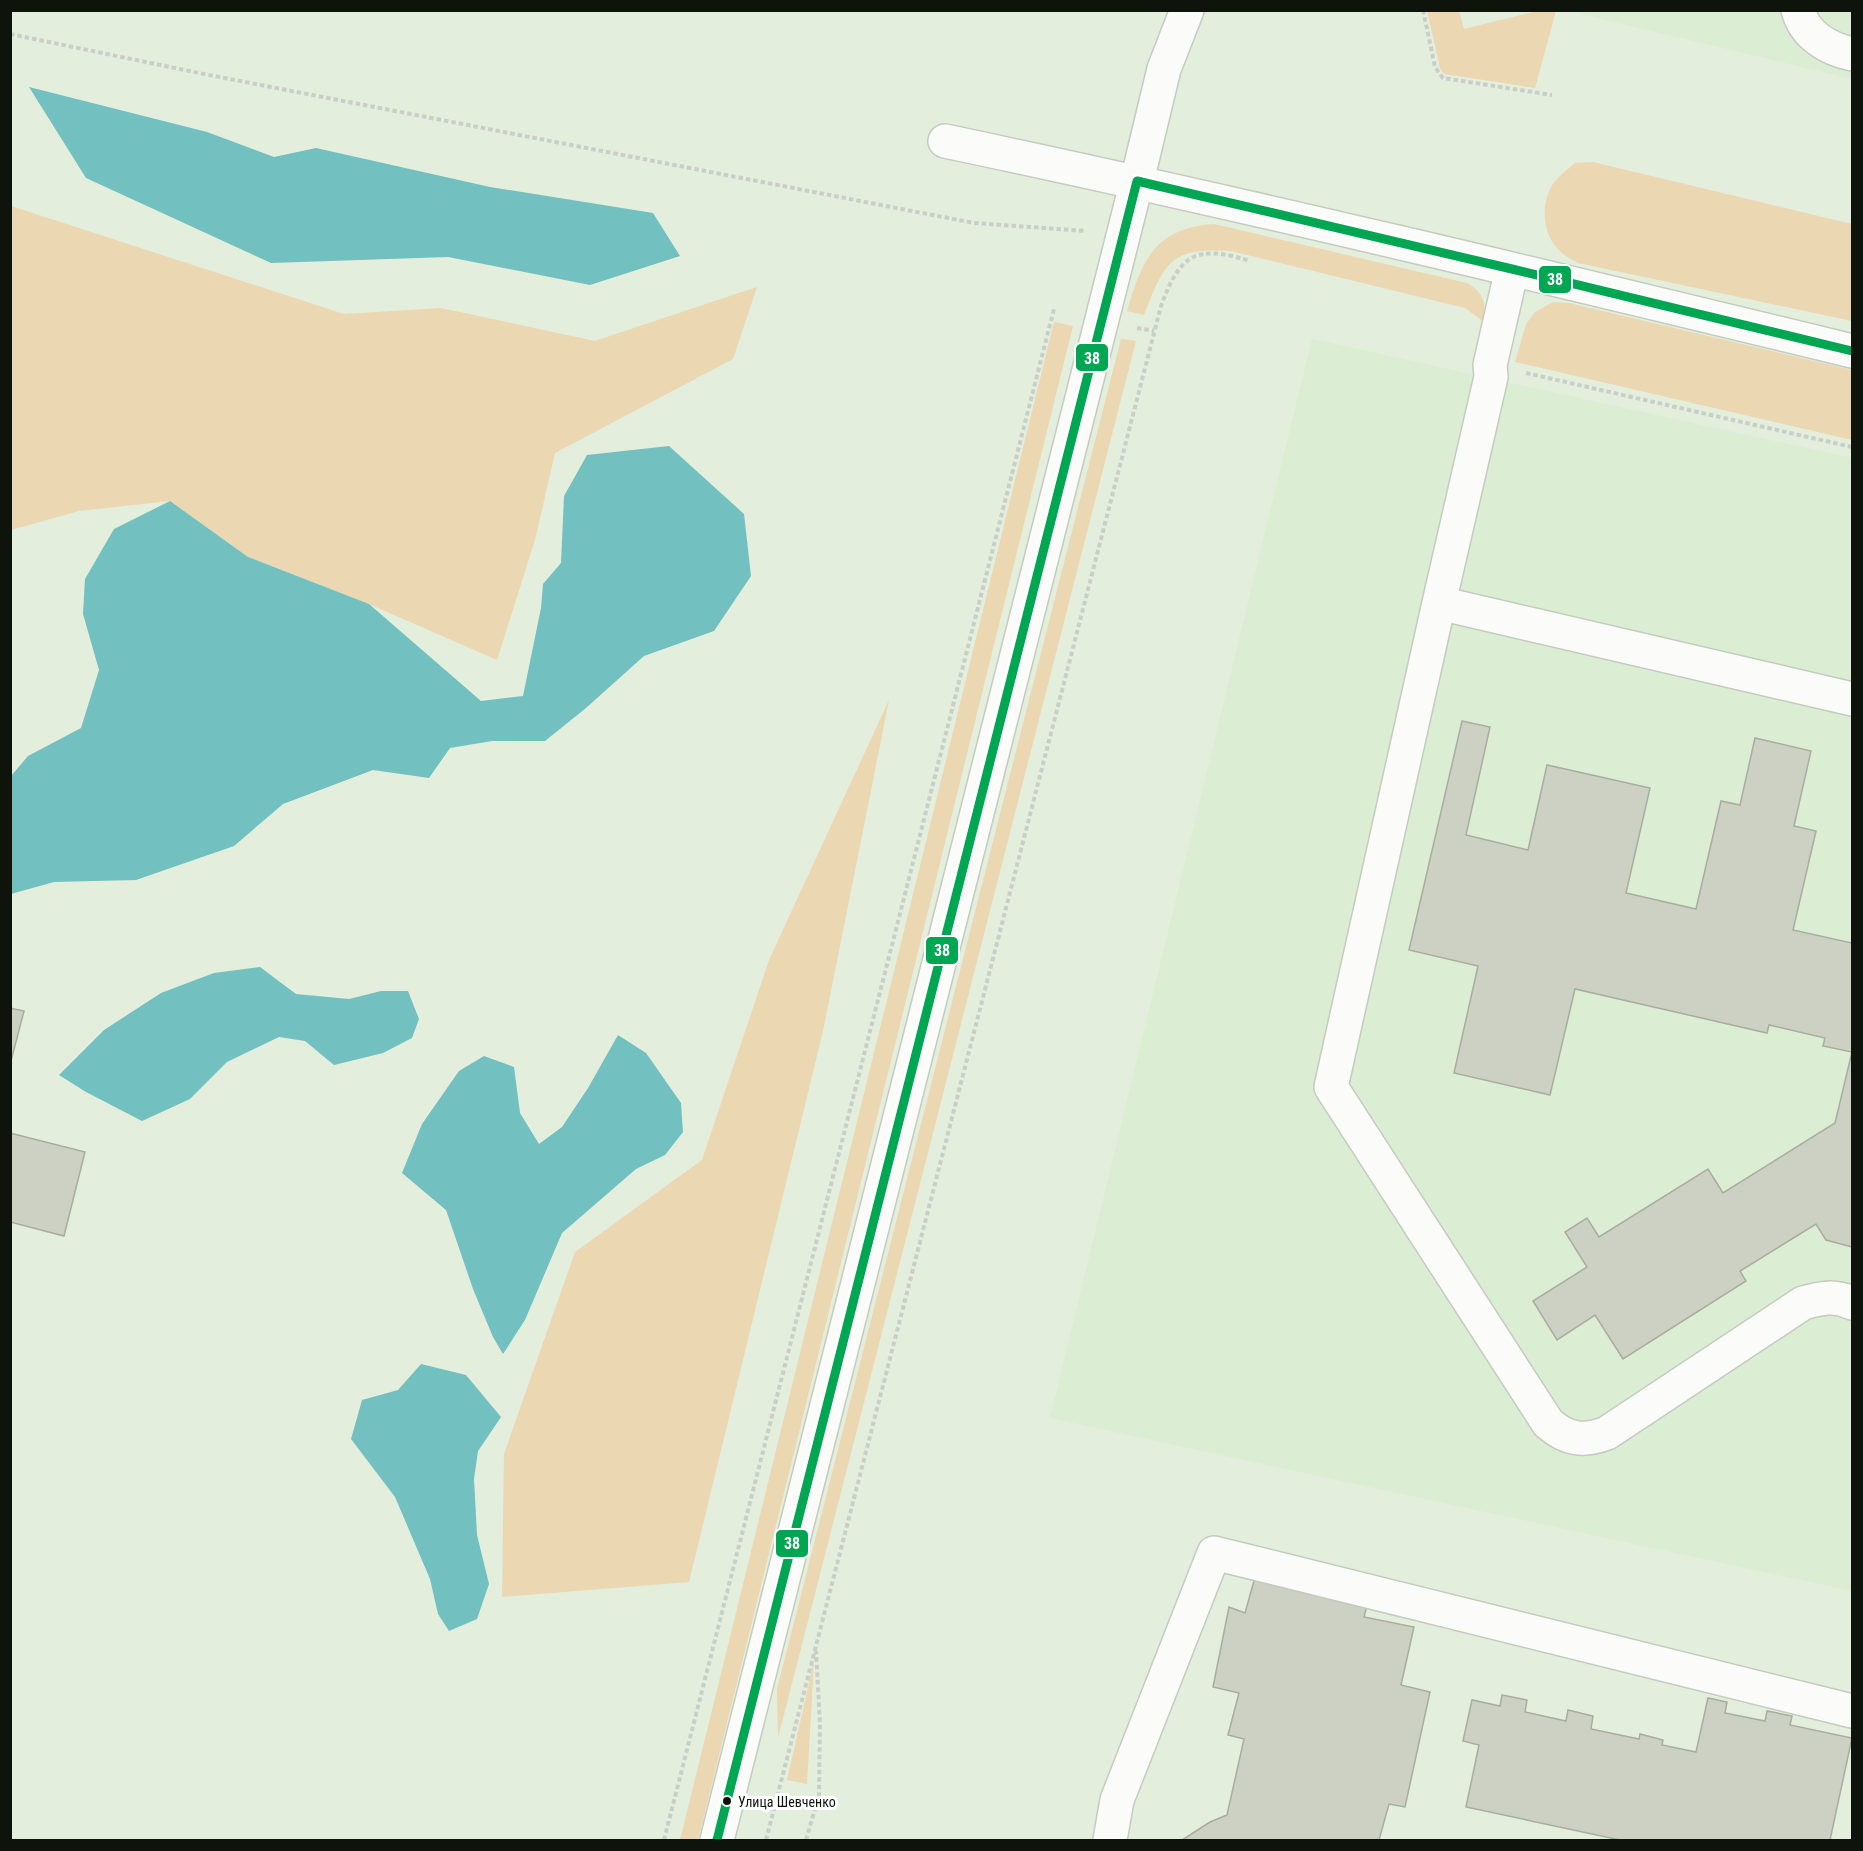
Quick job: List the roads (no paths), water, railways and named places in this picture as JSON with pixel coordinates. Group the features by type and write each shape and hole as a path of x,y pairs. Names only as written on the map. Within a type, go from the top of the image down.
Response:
{"street":[{"path":"717,1840 1164,69 1187,10"},
{"path":"1798,10 1809,31 1821,42 1834,49 1852,54"},
{"path":"945,141 1137,181 1512,268 1852,351"},
{"path":"1512,268 1490,365 1491,377 1331,1088 1548,1423 1560,1433 1575,1438 1593,1439 1607,1433 1803,1303 1823,1297 1840,1297 1852,1303"},
{"path":"1439,603 1852,699"},
{"path":"1110,1840 1118,1800 1214,1552 1852,1711"}],"water":[{"path":"29,87 207,132 274,157 316,148 490,187 653,213 680,256 590,285 448,257 271,263 86,178"},
{"path":"669,446 744,514 751,576 714,631 644,656 545,741 492,741 450,748 429,778 373,770 283,804 234,846 136,880 54,882 11,894 11,776 28,756 81,728 99,670 83,614 85,579 114,529 170,501 248,557 369,604 481,701 523,696 541,608 543,584 561,563 564,496 587,455"},
{"path":"260,967 296,994 349,999 381,991 408,991 419,1019 412,1038 383,1053 334,1065 305,1041 279,1037 227,1062 190,1099 142,1121 59,1075 104,1030 161,993 214,973"},
{"path":"618,1035 646,1053 681,1103 683,1132 665,1155 636,1169 562,1233 525,1320 503,1354 493,1337 473,1289 446,1210 402,1173 422,1124 459,1071 484,1056 514,1067 520,1113 539,1144 562,1127 588,1088"},
{"path":"421,1364 466,1375 501,1417 478,1451 474,1479 477,1535 489,1584 477,1619 449,1631 438,1614 430,1579 395,1497 351,1439 362,1400 398,1390"}],"place":[{"name":"Улица Шевченко","path":"727,1801"}]}
